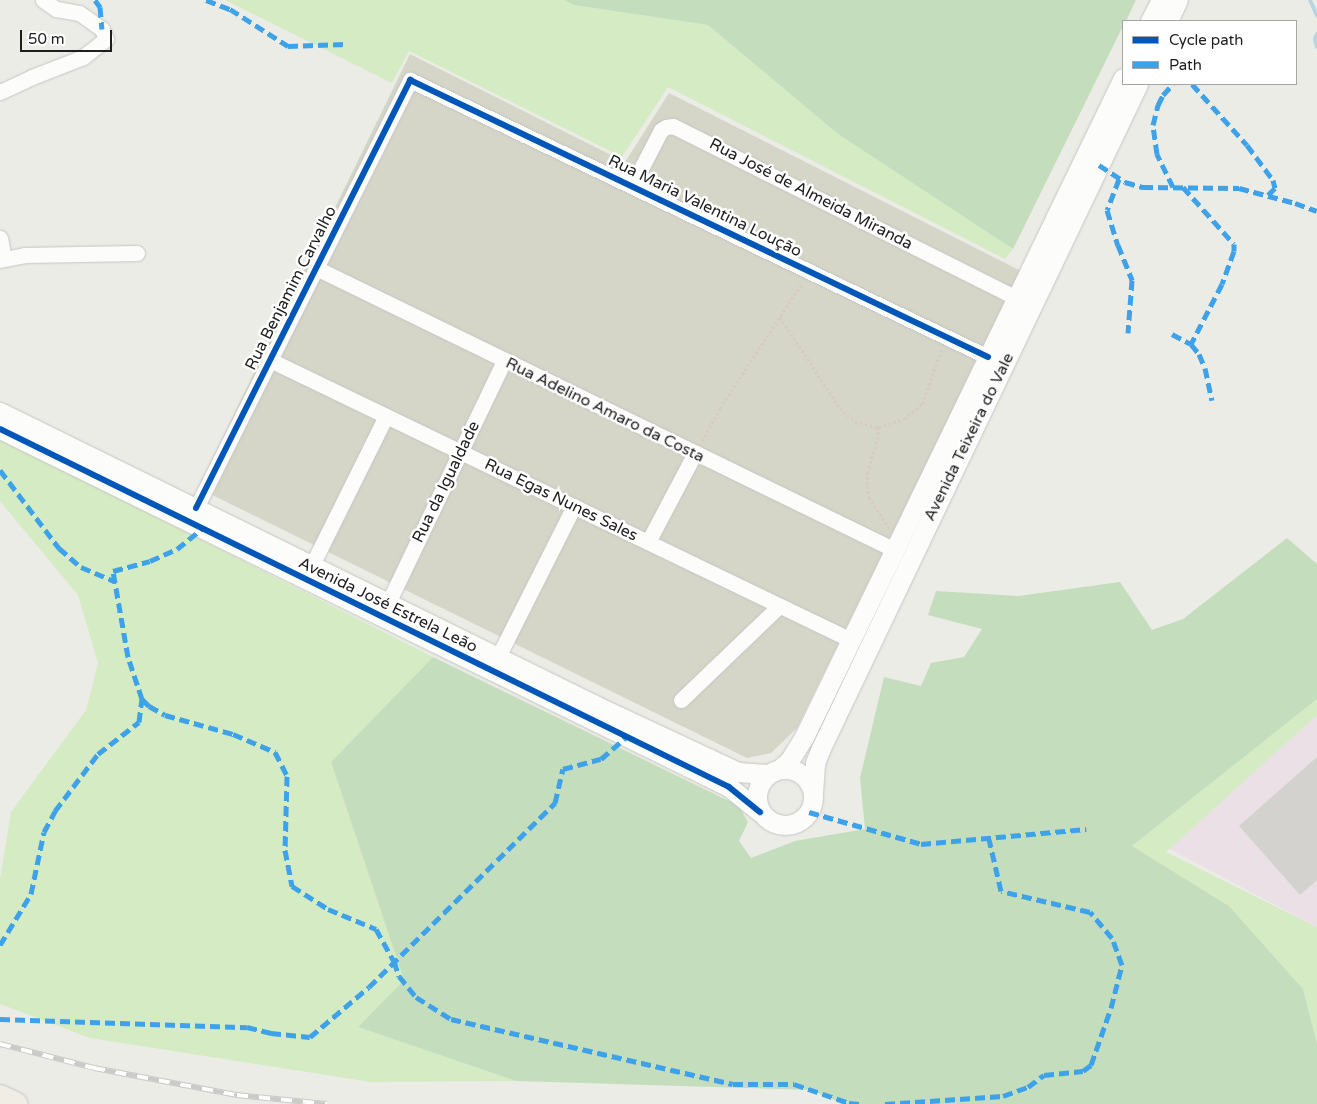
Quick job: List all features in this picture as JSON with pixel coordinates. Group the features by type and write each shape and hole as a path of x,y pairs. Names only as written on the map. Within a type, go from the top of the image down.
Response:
{"main road":[{"path":"0,1097 16,1104"}],"street":[{"path":"0,92 32,76 83,57 106,39 102,29 79,13 56,9 43,0"},
{"path":"1151,20 1161,0"},
{"path":"1168,20 1178,0"},
{"name":"Rua Maria Valentina Loução","path":"410,80 988,357"},
{"name":"Rua Benjamim Carvalho","path":"196,508 410,80"},
{"name":"Avenida Teixeira do Vale","path":"1122,80 804,737 789,761 774,771 758,787 756,796 760,812 775,824 794,824 803,819 809,812 813,793 815,762 821,748 1138,85"},
{"name":"Rua José de Almeida Miranda","path":"632,186 661,130 666,126 673,126 1017,298"},
{"path":"0,238 2,259 26,255 137,253"},
{"name":"Rua Adelino Amaro da Costa","path":"316,268 696,453 897,546"},
{"name":"Rua Egas Nunes Sales","path":"270,360 851,640"},
{"name":"Rua da Igualdade","path":"388,603 504,361"},
{"name":"Avenida José Estrela Leão","path":"0,412 498,657 738,772 774,771"},
{"path":"312,565 386,416"},
{"name":"Avenida José Estrela Leão","path":"0,429 729,787 760,812"},
{"path":"648,542 696,453"},
{"path":"498,657 574,506"},
{"path":"681,700 779,606"},
{"path":"774,771 799,772 806,777 813,793"}],"path":[{"path":"696,453 720,408 809,271"},
{"path":"780,318 840,408 855,422 879,427 904,419 922,404 946,337"},
{"path":"879,427 868,472 869,497 897,546"}],"shaded area":[{"path":"410,54 625,162 669,93 1021,271 797,728 771,753 747,758 198,488"},
{"path":"1317,715 1317,927 1168,848"}],"green space":[{"path":"225,0 564,0 574,5 708,25 838,134 1013,249 1005,259 668,87 622,157 409,51 392,83"},
{"path":"564,0 1136,0 1126,20 1122,20 1122,28 1013,249 838,134 708,25 574,5"},
{"path":"0,438 433,657 331,762 404,980 358,1027 516,1081 371,1082 90,1038 0,1004 0,879 11,812 86,710 98,663 78,595 0,501"},
{"path":"1287,538 1317,564 1317,699 1132,846 1229,906 1303,989 1317,1044 1317,1104 845,1104 810,1090 516,1081 358,1027 404,980 331,762 433,657 739,806 748,822 739,841 751,858 795,841 865,829 860,778 884,677 921,686 931,663 964,657 982,629 928,615 936,591 1018,596 1120,582 1152,630 1183,619"},
{"path":"1317,699 1317,715 1166,852 1317,927 1317,1044 1303,989 1229,906 1132,846"}],"building":[{"path":"1317,757 1317,880 1300,895 1239,826"}],"waterway":[{"path":"1310,0 1317,16"},
{"path":"1317,34 1315,39 1317,47"}],"railway":[{"path":"0,1044 94,1068 237,1095 327,1104"}],"marked path":[{"path":"95,0 100,7 102,29"},
{"path":"206,0 230,9 288,46 345,44"},
{"path":"1172,85 1163,95 1158,105 1153,125 1157,154 1173,187"},
{"path":"1193,85 1247,145 1273,180 1275,188 1268,195"},
{"path":"1099,165 1125,182 1143,187 1239,188 1317,211"},
{"path":"1119,179 1107,210 1132,280 1128,333"},
{"path":"1183,187 1234,244 1234,251 1222,284 1191,344 1199,354 1205,368 1212,400"},
{"path":"1172,334 1191,344"},
{"path":"0,470 59,548 81,567 114,581"},
{"path":"0,945 31,894 44,832 55,811 98,754 139,722 142,699 128,657 113,571 150,561 177,549 202,529"},
{"path":"142,699 149,706 165,715 233,734 275,752 287,776 285,850 292,886 328,909 376,929 394,961 399,976 416,997 451,1019 733,1084 794,1084 849,1103 859,1104"},
{"path":"0,1019 247,1027 271,1033 310,1037 369,987 555,803 563,769 601,759 626,737"},
{"path":"809,812 921,844 1086,829"},
{"path":"885,1104 1003,1096 1028,1087 1044,1075 1083,1071 1091,1065 1111,1008 1122,965 1112,938 1090,912 1001,891 989,839"}],"cycle path":[{"path":"196,508 410,80 988,357"},
{"path":"0,429 729,787 760,812"}]}
